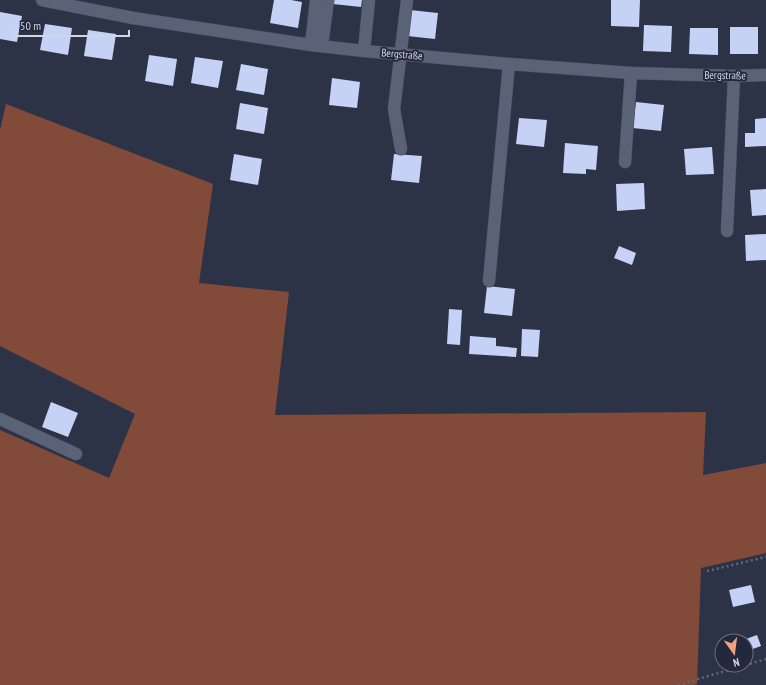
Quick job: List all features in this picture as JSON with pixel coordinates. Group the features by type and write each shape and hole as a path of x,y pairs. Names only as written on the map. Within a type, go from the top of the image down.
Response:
{"street":[{"name":"Bergstraße","path":"42,0 133,18 364,51 631,73 734,76 766,75"},
{"path":"316,0 317,45"},
{"path":"317,45 328,0"},
{"path":"364,51 369,0"},
{"path":"401,149 394,109 407,0"},
{"path":"489,281 509,64"},
{"path":"626,162 631,73"},
{"path":"727,231 734,76"},
{"path":"0,419 76,454"}],"path":[{"path":"707,571 766,557"},
{"path":"678,685 766,660"}],"shaded area":[{"path":"6,104 213,184 199,283 289,292 275,415 706,412 703,475 766,463 766,553 701,568 697,684 0,685 0,430 109,478 135,414 0,346 0,130"}],"building":[{"path":"274,0 291,0 302,2 298,28 270,23"},
{"path":"334,0 362,0 361,7 333,4"},
{"path":"611,0 640,0 639,27 611,26"},
{"path":"410,10 438,13 435,39 407,36"},
{"path":"0,12 22,16 17,42 0,39"},
{"path":"45,24 72,28 68,55 40,50"},
{"path":"644,25 672,26 671,52 643,51"},
{"path":"730,27 758,27 758,54 730,54"},
{"path":"690,28 718,28 718,55 689,54"},
{"path":"88,30 116,34 112,60 84,56"},
{"path":"149,55 177,59 173,86 145,81"},
{"path":"195,57 223,61 218,88 191,83"},
{"path":"241,64 268,69 264,95 236,90"},
{"path":"332,78 360,82 357,108 329,105"},
{"path":"636,102 664,105 661,131 633,128"},
{"path":"240,103 268,108 264,134 236,129"},
{"path":"519,118 547,120 544,147 516,144"},
{"path":"766,118 766,146 745,147 745,133 755,133 755,119"},
{"path":"565,143 598,146 596,170 586,169 586,174 563,173"},
{"path":"712,147 714,174 686,175 684,149"},
{"path":"234,154 262,159 258,185 230,180"},
{"path":"394,154 422,156 419,183 391,180"},
{"path":"644,183 645,209 617,211 616,184"},
{"path":"766,189 766,215 752,216 750,190"},
{"path":"766,234 766,260 746,261 745,235"},
{"path":"619,246 636,253 632,265 614,258"},
{"path":"487,286 515,289 512,316 484,313"},
{"path":"449,309 462,310 460,345 447,344"},
{"path":"522,329 540,330 538,357 521,356"},
{"path":"470,336 496,338 496,346 517,348 516,357 469,354"},
{"path":"51,402 78,413 68,437 42,427"},
{"path":"751,585 755,602 733,607 729,590"},
{"path":"757,635 761,646 754,649 754,636"}]}
